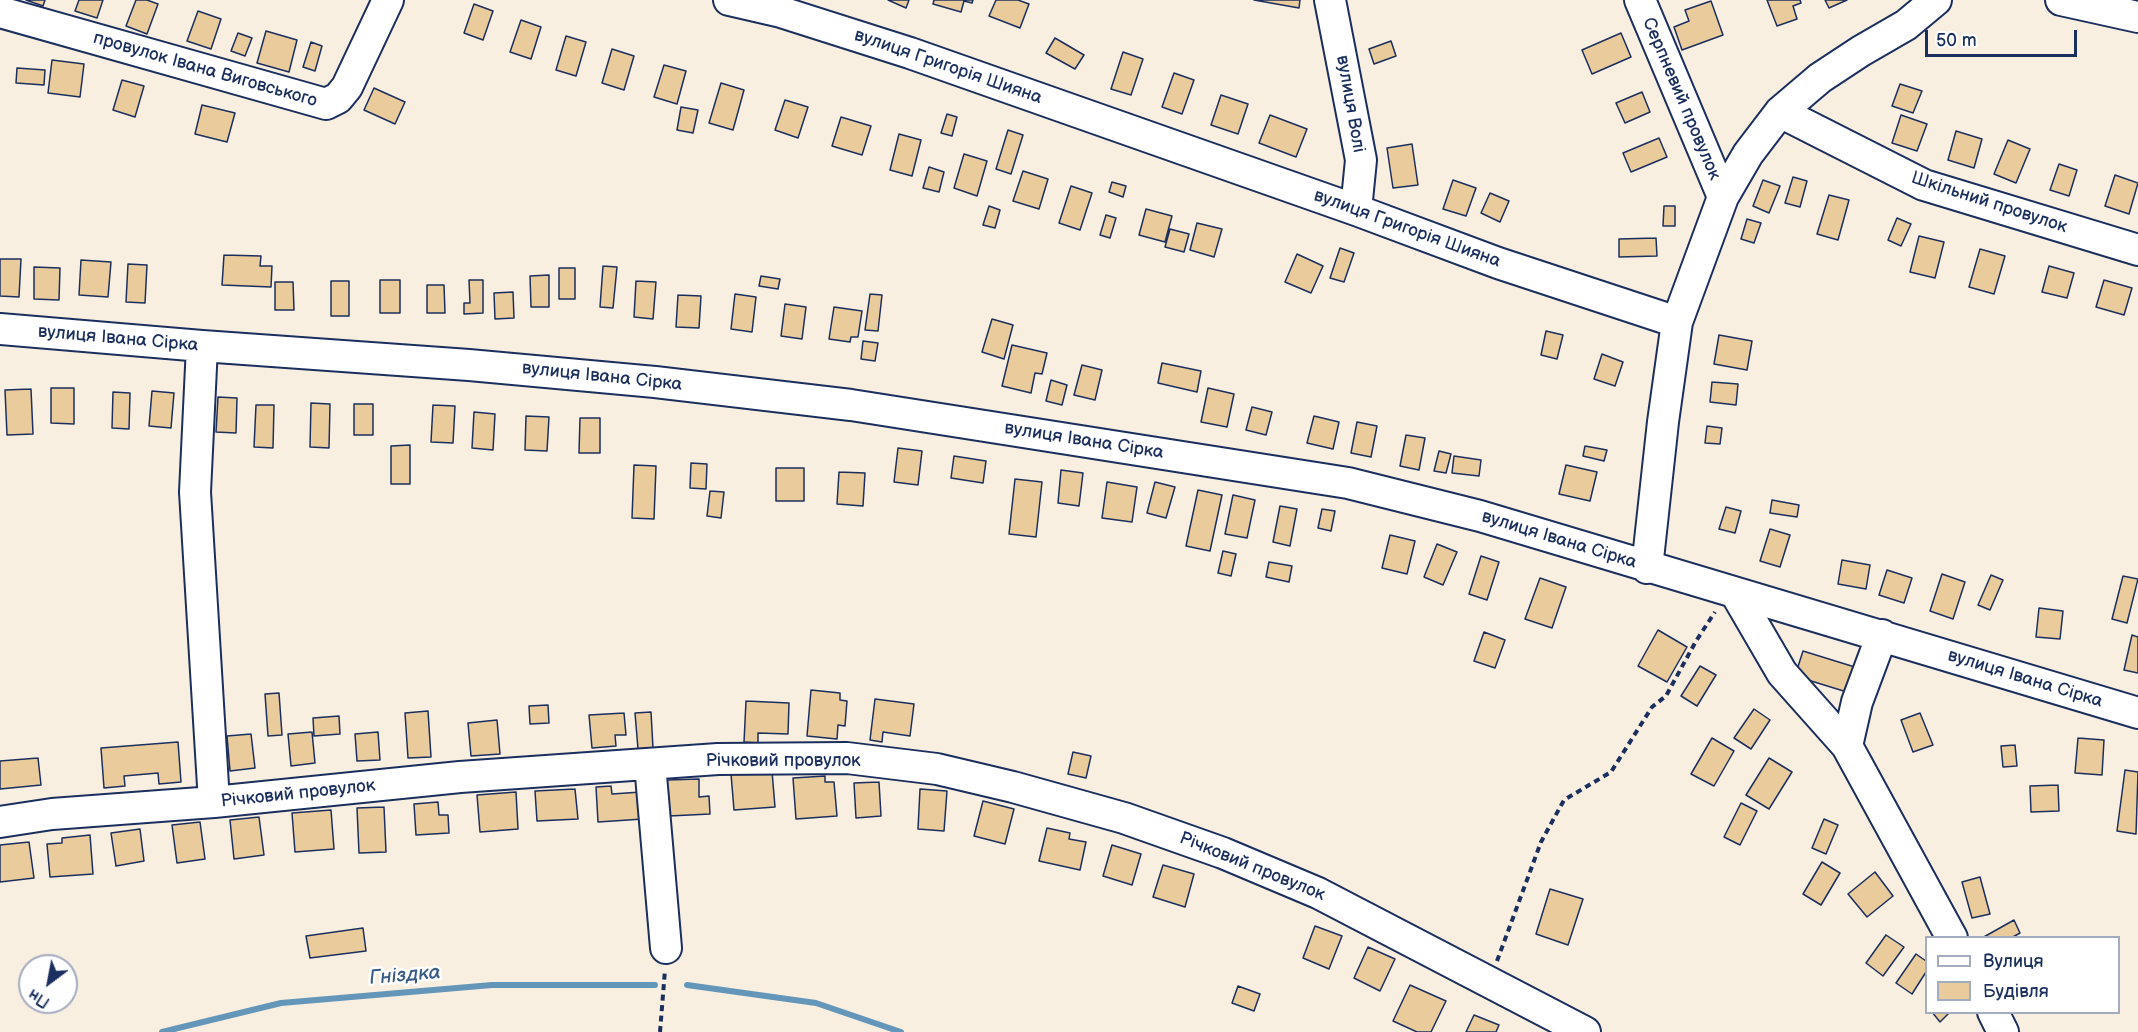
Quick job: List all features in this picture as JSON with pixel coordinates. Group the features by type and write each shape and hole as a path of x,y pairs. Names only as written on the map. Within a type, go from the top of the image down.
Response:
{"street":[{"name":"провулок Івана Виговського","path":"0,12 326,104 338,98 347,87 388,0"},
{"name":"вулиця Григорія Шияна","path":"729,0 781,12 910,53 1356,210 1498,263 1677,322"},
{"name":"вулиця Волі","path":"1330,0 1360,160 1356,210"},
{"name":"Серпневий провулок","path":"1640,0 1723,197"},
{"path":"1647,568 1677,322 1723,197 1748,154 1780,112 1797,96 1861,51 1903,13 1936,0"},
{"path":"2061,0 2138,17"},
{"name":"Шкільний провулок","path":"1780,112 1924,185 2138,250"},
{"name":"вулиця Івана Сірка","path":"0,329 469,365 655,382 851,405 1348,483 1480,516 1647,568 1882,635 2138,713"},
{"path":"202,346 195,492 214,802"},
{"path":"1732,593 1782,673 1847,746 1951,936"},
{"path":"1847,746 1857,702 1882,635"},
{"name":"Річковий провулок","path":"0,822 52,814 214,802 460,777 718,759 847,758 937,769 1013,787 1124,818 1223,853 1318,893 1585,1032"},
{"path":"650,764 666,948"},
{"path":"1994,1014 2003,1032"}],"path":[{"path":"1489,981 1541,842 1564,800 1611,772 1652,706 1666,696 1696,641 1732,593"},
{"path":"660,1032 666,948"}],"building":[{"path":"26,0 45,0 43,6"},
{"path":"79,0 103,0 97,18 75,11"},
{"path":"136,0 147,0 158,4 147,34 126,26"},
{"path":"888,0 909,0 906,8"},
{"path":"934,0 973,0 972,3 964,1 961,12 933,4"},
{"path":"996,0 1018,0 1029,4 1020,28 989,16"},
{"path":"1254,0 1300,0 1299,8"},
{"path":"1767,0 1800,0 1801,3 1793,6 1797,19 1777,26"},
{"path":"1825,0 1847,0 1829,8"},
{"path":"1711,1 1723,35 1682,50 1674,27 1689,21 1685,10"},
{"path":"474,4 493,11 483,40 464,33"},
{"path":"198,11 221,19 211,49 187,41"},
{"path":"521,20 541,27 531,59 510,52"},
{"path":"266,31 297,40 289,72 257,63"},
{"path":"238,33 252,38 245,56 231,51"},
{"path":"1621,33 1631,57 1592,74 1582,50"},
{"path":"566,36 586,42 576,76 556,70"},
{"path":"1055,38 1084,55 1075,69 1046,53"},
{"path":"1391,41 1396,56 1374,64 1369,49"},
{"path":"311,42 322,46 315,71 303,67"},
{"path":"612,49 634,56 624,90 602,83"},
{"path":"1123,52 1143,59 1131,95 1111,89"},
{"path":"52,60 84,64 80,97 48,93"},
{"path":"664,65 686,71 677,104 654,97"},
{"path":"17,68 45,70 44,85 16,83"},
{"path":"1174,73 1194,80 1182,114 1162,107"},
{"path":"122,80 144,86 135,117 113,110"},
{"path":"721,83 744,90 733,130 709,123"},
{"path":"1900,84 1922,91 1913,113 1892,106"},
{"path":"374,88 405,102 395,124 364,110"},
{"path":"1642,92 1650,112 1625,123 1616,103"},
{"path":"1221,95 1248,104 1238,134 1211,125"},
{"path":"785,100 808,107 798,138 775,130"},
{"path":"202,105 235,113 227,142 195,134"},
{"path":"681,107 698,110 693,133 677,130"},
{"path":"947,114 957,117 952,136 941,133"},
{"path":"1270,115 1307,129 1296,157 1259,143"},
{"path":"1901,115 1927,124 1917,151 1892,143"},
{"path":"841,117 871,126 862,155 832,146"},
{"path":"1008,130 1023,135 1011,174 996,169"},
{"path":"1956,131 1982,139 1974,168 1948,160"},
{"path":"899,134 921,140 912,176 890,170"},
{"path":"1659,138 1667,157 1631,172 1623,153"},
{"path":"2008,140 2030,149 2016,183 1994,174"},
{"path":"1412,144 1418,185 1393,188 1387,148"},
{"path":"964,154 987,161 977,196 954,188"},
{"path":"2059,164 2077,170 2069,196 2050,190"},
{"path":"929,167 944,172 939,192 923,188"},
{"path":"1023,171 1048,179 1039,209 1013,201"},
{"path":"2115,175 2138,183 2129,214 2105,206"},
{"path":"1793,177 1807,181 1800,207 1785,203"},
{"path":"1453,180 1476,188 1466,216 1443,209"},
{"path":"1763,180 1780,186 1769,213 1753,206"},
{"path":"1112,182 1126,186 1123,197 1109,192"},
{"path":"1071,186 1092,193 1080,230 1059,223"},
{"path":"1490,193 1509,201 1500,222 1481,213"},
{"path":"1829,195 1849,200 1838,240 1817,234"},
{"path":"989,206 1000,210 995,228 983,225"},
{"path":"1664,206 1675,206 1675,226 1663,226"},
{"path":"1146,209 1172,216 1165,242 1139,235"},
{"path":"1106,215 1116,218 1110,238 1100,235"},
{"path":"1897,218 1911,224 1901,246 1888,240"},
{"path":"1747,219 1761,223 1754,243 1741,239"},
{"path":"1197,223 1222,229 1214,257 1190,250"},
{"path":"1170,229 1189,234 1184,252 1165,247"},
{"path":"1919,236 1944,242 1935,278 1910,272"},
{"path":"1656,238 1657,256 1619,257 1619,239"},
{"path":"1340,248 1354,253 1344,282 1330,278"},
{"path":"1980,249 2005,256 1994,294 1969,287"},
{"path":"1297,254 1323,266 1311,293 1285,282"},
{"path":"224,255 261,256 260,266 272,266 271,287 222,285"},
{"path":"0,259 21,259 19,297 0,296"},
{"path":"81,260 111,262 108,297 79,295"},
{"path":"128,264 147,265 145,303 126,302"},
{"path":"603,266 617,267 613,308 600,307"},
{"path":"2049,266 2074,273 2067,298 2042,292"},
{"path":"34,267 60,268 59,300 34,299"},
{"path":"559,268 575,268 575,299 559,299"},
{"path":"549,275 549,307 531,307 530,276"},
{"path":"761,276 780,279 778,289 759,286"},
{"path":"380,280 400,280 400,313 380,313"},
{"path":"469,280 483,280 483,313 464,314 464,303 470,303"},
{"path":"2104,280 2132,288 2124,315 2096,307"},
{"path":"331,281 349,281 349,316 331,316"},
{"path":"636,281 656,282 653,319 634,317"},
{"path":"275,282 293,282 294,310 275,310"},
{"path":"427,285 444,285 445,313 427,313"},
{"path":"513,292 514,318 495,319 494,293"},
{"path":"735,294 756,297 752,332 731,329"},
{"path":"870,294 882,295 878,331 865,330"},
{"path":"678,295 701,296 699,328 676,327"},
{"path":"785,304 806,307 802,339 781,336"},
{"path":"834,307 862,311 858,337 851,337 850,342 829,339"},
{"path":"992,319 1013,325 1004,359 982,352"},
{"path":"1546,331 1563,335 1557,359 1541,355"},
{"path":"1719,335 1752,341 1747,370 1714,364"},
{"path":"863,341 878,343 875,361 861,359"},
{"path":"1012,345 1047,353 1042,374 1035,373 1031,393 1002,386"},
{"path":"1602,354 1623,362 1615,386 1594,379"},
{"path":"1162,363 1201,371 1197,392 1158,383"},
{"path":"1082,365 1102,370 1095,400 1074,395"},
{"path":"1051,380 1067,385 1062,405 1046,401"},
{"path":"1712,382 1738,384 1736,405 1710,402"},
{"path":"51,388 74,388 74,424 51,423"},
{"path":"1208,388 1234,394 1227,427 1201,422"},
{"path":"31,389 33,434 7,435 5,390"},
{"path":"152,391 174,393 171,428 149,426"},
{"path":"113,392 130,393 129,429 112,428"},
{"path":"218,397 237,398 236,433 216,432"},
{"path":"311,403 330,404 329,448 310,447"},
{"path":"354,404 373,404 373,435 354,435"},
{"path":"256,405 274,405 273,448 254,447"},
{"path":"433,405 455,406 453,443 431,442"},
{"path":"1252,407 1272,412 1266,435 1246,430"},
{"path":"474,412 495,414 493,450 472,448"},
{"path":"526,416 549,417 547,451 525,450"},
{"path":"1314,416 1339,422 1333,449 1307,443"},
{"path":"580,418 600,418 600,453 579,453"},
{"path":"1357,422 1377,426 1371,457 1351,453"},
{"path":"1707,426 1722,428 1720,444 1705,443"},
{"path":"1406,435 1425,438 1419,470 1400,466"},
{"path":"410,445 410,484 391,484 391,446"},
{"path":"1585,446 1607,450 1604,461 1583,456"},
{"path":"898,448 922,451 918,485 894,482"},
{"path":"1439,451 1451,454 1446,473 1434,471"},
{"path":"954,456 986,461 983,483 951,478"},
{"path":"1454,456 1481,460 1479,476 1452,473"},
{"path":"691,463 707,464 706,489 690,488"},
{"path":"634,465 656,466 654,519 632,518"},
{"path":"1566,465 1597,472 1590,501 1559,494"},
{"path":"776,468 804,468 804,501 776,501"},
{"path":"1061,470 1083,473 1079,506 1058,503"},
{"path":"839,472 865,473 863,506 837,504"},
{"path":"1015,479 1042,482 1036,537 1009,534"},
{"path":"1107,482 1137,487 1132,522 1102,518"},
{"path":"1155,482 1175,487 1166,518 1147,513"},
{"path":"1198,490 1222,495 1210,551 1186,546"},
{"path":"710,491 724,492 721,518 707,516"},
{"path":"1233,495 1255,500 1247,538 1225,534"},
{"path":"1772,500 1799,505 1797,517 1770,513"},
{"path":"1280,506 1297,509 1290,546 1273,542"},
{"path":"1726,507 1741,511 1735,533 1719,529"},
{"path":"1322,509 1335,511 1331,531 1318,528"},
{"path":"1770,529 1790,535 1780,567 1760,561"},
{"path":"1390,535 1415,541 1407,574 1382,568"},
{"path":"1437,544 1457,552 1443,585 1424,577"},
{"path":"1223,551 1236,554 1231,576 1218,573"},
{"path":"1481,556 1499,562 1487,600 1469,594"},
{"path":"1842,560 1870,565 1866,589 1838,584"},
{"path":"1269,562 1292,566 1289,582 1266,577"},
{"path":"1887,570 1912,578 1904,603 1879,595"},
{"path":"1942,574 1965,582 1953,619 1930,611"},
{"path":"1991,575 2003,580 1990,610 1978,605"},
{"path":"2123,576 2138,579 2127,623 2112,619"},
{"path":"1540,578 1566,587 1552,628 1525,619"},
{"path":"2039,608 2063,611 2060,639 2036,637"},
{"path":"1658,630 1687,647 1667,682 1638,666"},
{"path":"1484,632 1505,640 1495,668 1474,661"},
{"path":"2132,635 2138,637 2138,673 2124,670"},
{"path":"1803,651 1858,668 1850,693 1795,676"},
{"path":"1700,666 1716,675 1697,706 1681,696"},
{"path":"811,690 840,693 840,700 847,701 845,726 838,725 837,739 807,736"},
{"path":"279,693 282,735 268,736 265,694"},
{"path":"875,699 914,704 910,736 883,732 882,742 870,740"},
{"path":"746,701 789,703 788,734 758,733 758,743 744,742"},
{"path":"548,705 549,723 530,724 529,706"},
{"path":"1754,709 1770,720 1751,749 1734,738"},
{"path":"428,711 431,757 408,758 405,713"},
{"path":"651,712 653,748 638,749 635,713"},
{"path":"624,713 626,735 615,735 616,746 592,748 589,715"},
{"path":"1920,713 1933,745 1913,752 1901,720"},
{"path":"339,716 340,734 314,736 313,718"},
{"path":"497,720 500,754 471,756 468,723"},
{"path":"312,732 315,763 291,766 288,734"},
{"path":"378,732 380,760 357,761 355,734"},
{"path":"251,734 255,768 230,771 227,736"},
{"path":"1712,738 1734,751 1714,786 1691,774"},
{"path":"2078,738 2104,740 2102,775 2075,773"},
{"path":"178,742 181,782 159,784 158,773 124,776 125,786 104,788 101,748"},
{"path":"2015,745 2017,766 2003,767 2001,746"},
{"path":"1073,752 1091,756 1086,778 1068,774"},
{"path":"38,758 41,785 0,789 0,761"},
{"path":"1769,758 1792,772 1769,809 1746,795"},
{"path":"2125,770 2138,772 2136,834 2117,831"},
{"path":"772,771 775,807 734,810 731,774"},
{"path":"825,776 825,782 834,782 837,816 796,819 793,778"},
{"path":"699,779 699,797 709,796 710,814 669,816 667,780"},
{"path":"879,782 881,816 856,818 854,783"},
{"path":"2058,785 2059,811 2031,812 2030,786"},
{"path":"611,786 612,794 641,792 643,819 598,822 596,787"},
{"path":"575,789 578,819 537,821 535,791"},
{"path":"920,789 947,791 944,831 918,829"},
{"path":"516,792 518,829 480,832 477,795"},
{"path":"983,801 1014,809 1005,844 974,836"},
{"path":"438,802 439,815 448,815 449,833 416,835 414,804"},
{"path":"1741,803 1757,811 1740,845 1724,837"},
{"path":"384,807 386,852 359,853 357,808"},
{"path":"331,810 334,849 295,852 292,813"},
{"path":"259,817 264,855 234,859 230,820"},
{"path":"1824,819 1838,825 1826,854 1812,848"},
{"path":"200,822 205,859 177,863 172,825"},
{"path":"1047,828 1070,833 1069,839 1086,842 1080,870 1039,861"},
{"path":"140,829 144,861 116,866 111,833"},
{"path":"90,835 93,874 50,877 47,844 62,843 62,838"},
{"path":"29,842 34,878 0,882 0,845"},
{"path":"1112,845 1141,854 1132,885 1103,876"},
{"path":"1822,862 1840,873 1821,905 1803,894"},
{"path":"1163,865 1194,874 1185,907 1153,897"},
{"path":"1875,872 1893,896 1867,917 1848,894"},
{"path":"1980,877 1990,914 1972,918 1962,882"},
{"path":"1550,889 1583,899 1568,945 1536,934"},
{"path":"2014,920 2020,933 2015,936 1986,936"},
{"path":"1315,926 1342,936 1329,969 1303,958"},
{"path":"363,928 366,951 310,958 306,936"},
{"path":"1886,935 1904,947 1883,976 1866,963"},
{"path":"1368,947 1395,959 1380,991 1354,978"},
{"path":"1916,954 1925,960 1925,974 1912,994 1896,983"},
{"path":"1410,985 1446,1001 1431,1032 1417,1032 1393,1021"},
{"path":"1238,986 1260,994 1254,1011 1232,1003"},
{"path":"1934,1014 1948,1014 1940,1022"},
{"path":"1474,1015 1499,1025 1496,1032 1466,1032"}],"waterway":[{"name":"Гніздка","path":"162,1032 281,1003 492,985 655,985"},
{"name":"Гніздка","path":"687,985 816,1003 901,1032"}]}
